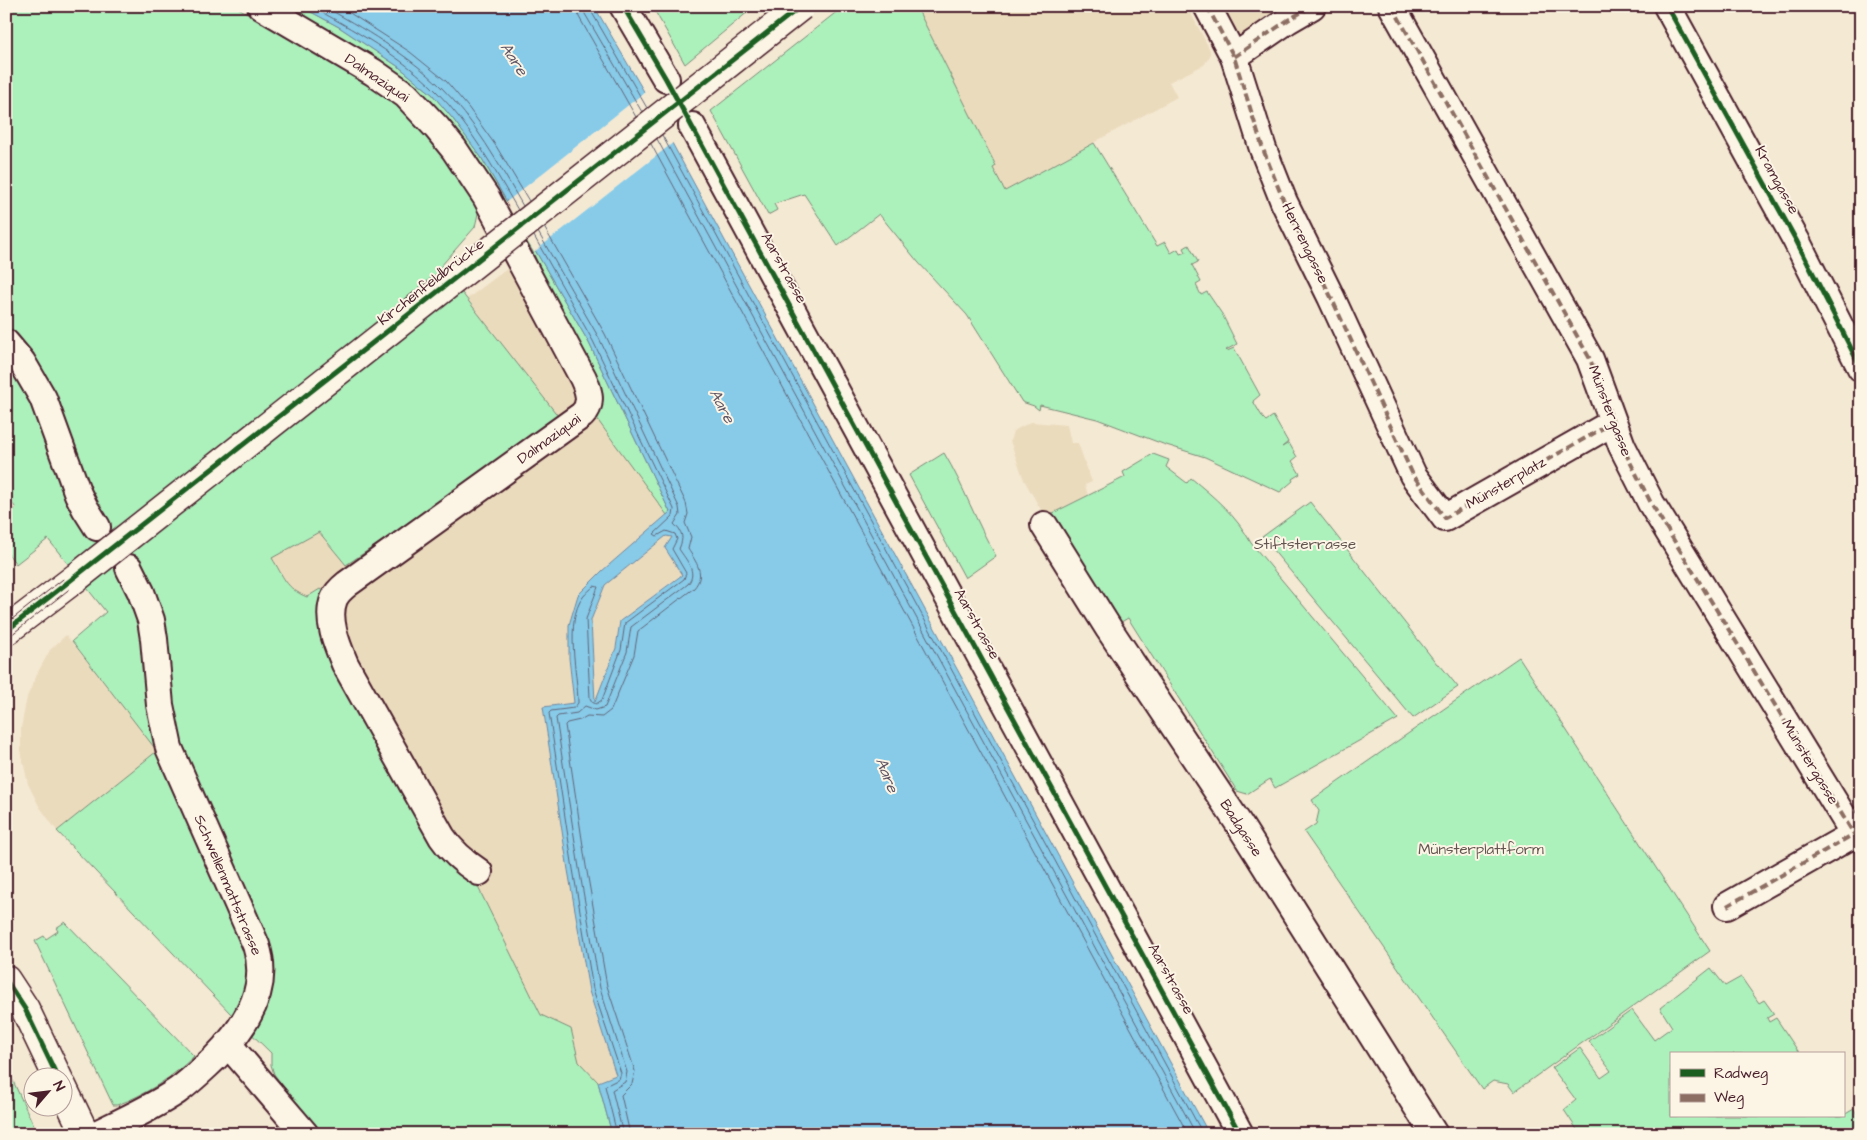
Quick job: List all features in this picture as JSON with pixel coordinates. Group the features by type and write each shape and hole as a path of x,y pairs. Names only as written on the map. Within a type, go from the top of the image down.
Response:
{"street":[{"name":"Dalmaziquai","path":"261,6 373,72 406,96 437,128 454,149 486,197 584,378 589,393 588,406 582,415 346,584 338,592 332,606 334,634 345,664 449,848 464,863 479,872"},
{"path":"623,6 666,79"},
{"name":"Kirchenfeldbrücke","path":"6,631 801,6"},
{"name":"Herrengasse","path":"1207,6 1234,57 1254,120 1284,202 1331,297 1413,475"},
{"path":"1234,57 1312,6"},
{"name":"Münstergasse","path":"1392,6 1587,353 1600,382 1612,423 1651,503 1857,837 1727,906"},
{"name":"Kramgasse","path":"1668,6 1796,240 1861,368"},
{"name":"Aarstrasse","path":"692,126 1240,1134"},
{"path":"6,343 22,362 43,398 78,494 97,527"},
{"name":"Münsterplatz","path":"1413,475 1445,518 1612,423"},
{"name":"Badgasse","path":"1044,525 1109,629 1239,824 1434,1134"},
{"name":"Schwellenmattstrasse","path":"96,1134 142,1111 178,1090 196,1076 242,1027 255,1001 261,976 259,954 169,748 160,704 151,620 141,592 129,568"},
{"path":"6,980 26,1010 53,1068"},
{"path":"228,1044 305,1134"},
{"path":"72,1107 85,1134"}],"shaded area":[{"path":"916,6 1187,6 1210,50 1210,56 1204,65 1169,82 1177,97 1005,191 993,167 995,166"},
{"path":"1222,6 1299,6 1239,38"},
{"path":"532,250 591,385 591,411 667,515 602,571 578,595 569,658 574,703 544,707 589,990 616,1075 598,1082 579,1062 571,1029 541,1015 475,881 333,668 324,645 320,589 307,597 295,592 289,587 272,557 319,532 346,565 561,420 467,299"},
{"path":"1031,422 1067,425 1071,443 1078,443 1092,482 1085,485 1088,495 1045,517 1024,480 1010,441 1013,431"},
{"path":"666,536 673,537 665,548 682,574 620,621 616,648 595,704 591,620 605,585"},
{"path":"66,635 158,751 57,831 39,806 28,784 21,752 21,728 27,697 38,672 50,650"}],"green space":[{"path":"6,6 235,6 384,91 428,134 479,209 475,227 441,266 562,421 346,565 319,532 272,558 289,586 300,594 307,597 320,589 323,591 321,599 322,630 333,668 475,881 541,1015 571,1029 579,1062 598,1082 612,1134 319,1134 274,1074 271,1065 271,1053 231,1014 57,831 157,751 72,641 106,612 48,539 16,564 6,551 6,516 16,508 6,496"},
{"path":"282,6 300,6 339,27 399,67 432,94 453,119 481,157 589,343 670,512 667,515 591,411 591,385 532,250 461,142"},
{"path":"652,6 755,6 685,64"},
{"path":"844,6 916,6 996,166 993,168 1005,191 1094,143 1157,246 1165,242 1171,253 1178,249 1180,254 1186,252 1184,248 1189,245 1198,262 1192,265 1201,282 1196,285 1201,295 1207,292 1222,314 1237,344 1226,350 1234,348 1260,395 1253,401 1266,421 1273,416 1288,442 1282,447 1289,443 1297,457 1292,461 1300,474 1292,479 1293,481 1280,492 1205,457 1163,444 1097,419 1040,405 1039,410 1022,402 967,315 918,262 879,214 838,246 804,194 774,204 777,210 768,215 711,111"},
{"path":"944,453 996,556 965,578 909,475"},
{"path":"1153,454 1169,460 1166,467 1187,483 1191,478 1232,516 1251,543 1398,719 1275,788 1270,779 1247,794 1237,791 1128,618 1118,624 1045,517 1125,477 1123,472"},
{"name":"Stiftsterrasse","path":"1310,502 1437,664 1440,665 1458,687 1413,718 1262,537"},
{"name":"Münsterplattform","path":"1519,657 1710,951 1514,1092 1508,1084 1493,1081 1482,1089 1304,832 1316,824 1319,811 1312,800"},
{"path":"65,922 194,1056 158,1085 117,1105 113,1105 35,941 44,936 46,939 58,931 56,928"},
{"path":"1711,968 1725,986 1741,977 1759,1003 1764,1000 1774,1014 1767,1018 1769,1022 1776,1018 1799,1052 1670,1052 1670,1118 1844,1118 1844,1115 1854,1109 1861,1122 1861,1134 1580,1134 1564,1110 1576,1100 1552,1068 1580,1048 1601,1078 1611,1071 1589,1041 1632,1010 1654,1040 1672,1027 1660,1008"},
{"path":"6,1066 22,1100 22,1118 30,1118 34,1126 6,1133"}],"water":[{"name":"Aare","path":"300,6 594,6 646,95 1209,1134 612,1134 598,1082 616,1075 589,991 543,707 574,703 569,658 569,625 578,595 602,571 670,512 589,343 481,157 432,94 399,67 339,27","holes":["666,536 672,537 665,548 682,575 620,621 616,648 595,702 591,620 605,585"]}],"pier":[{"path":"646,91 674,142 534,252 505,203"}],"tram line":[{"path":"6,624 791,6"},
{"path":"6,639 810,6"}],"marked path":[{"path":"1207,6 1234,57 1263,149 1284,202 1331,297 1413,475 1445,518 1612,423"},
{"path":"1234,57 1312,6"},
{"path":"1392,6 1590,359 1622,446 1651,503 1854,834 1861,839"},
{"path":"1727,906 1854,834"}],"cycle path":[{"path":"623,6 666,79 1240,1134"},
{"path":"6,631 801,6"},
{"path":"1667,6 1796,240 1861,368"},
{"path":"6,980 25,1009 53,1068"}]}
